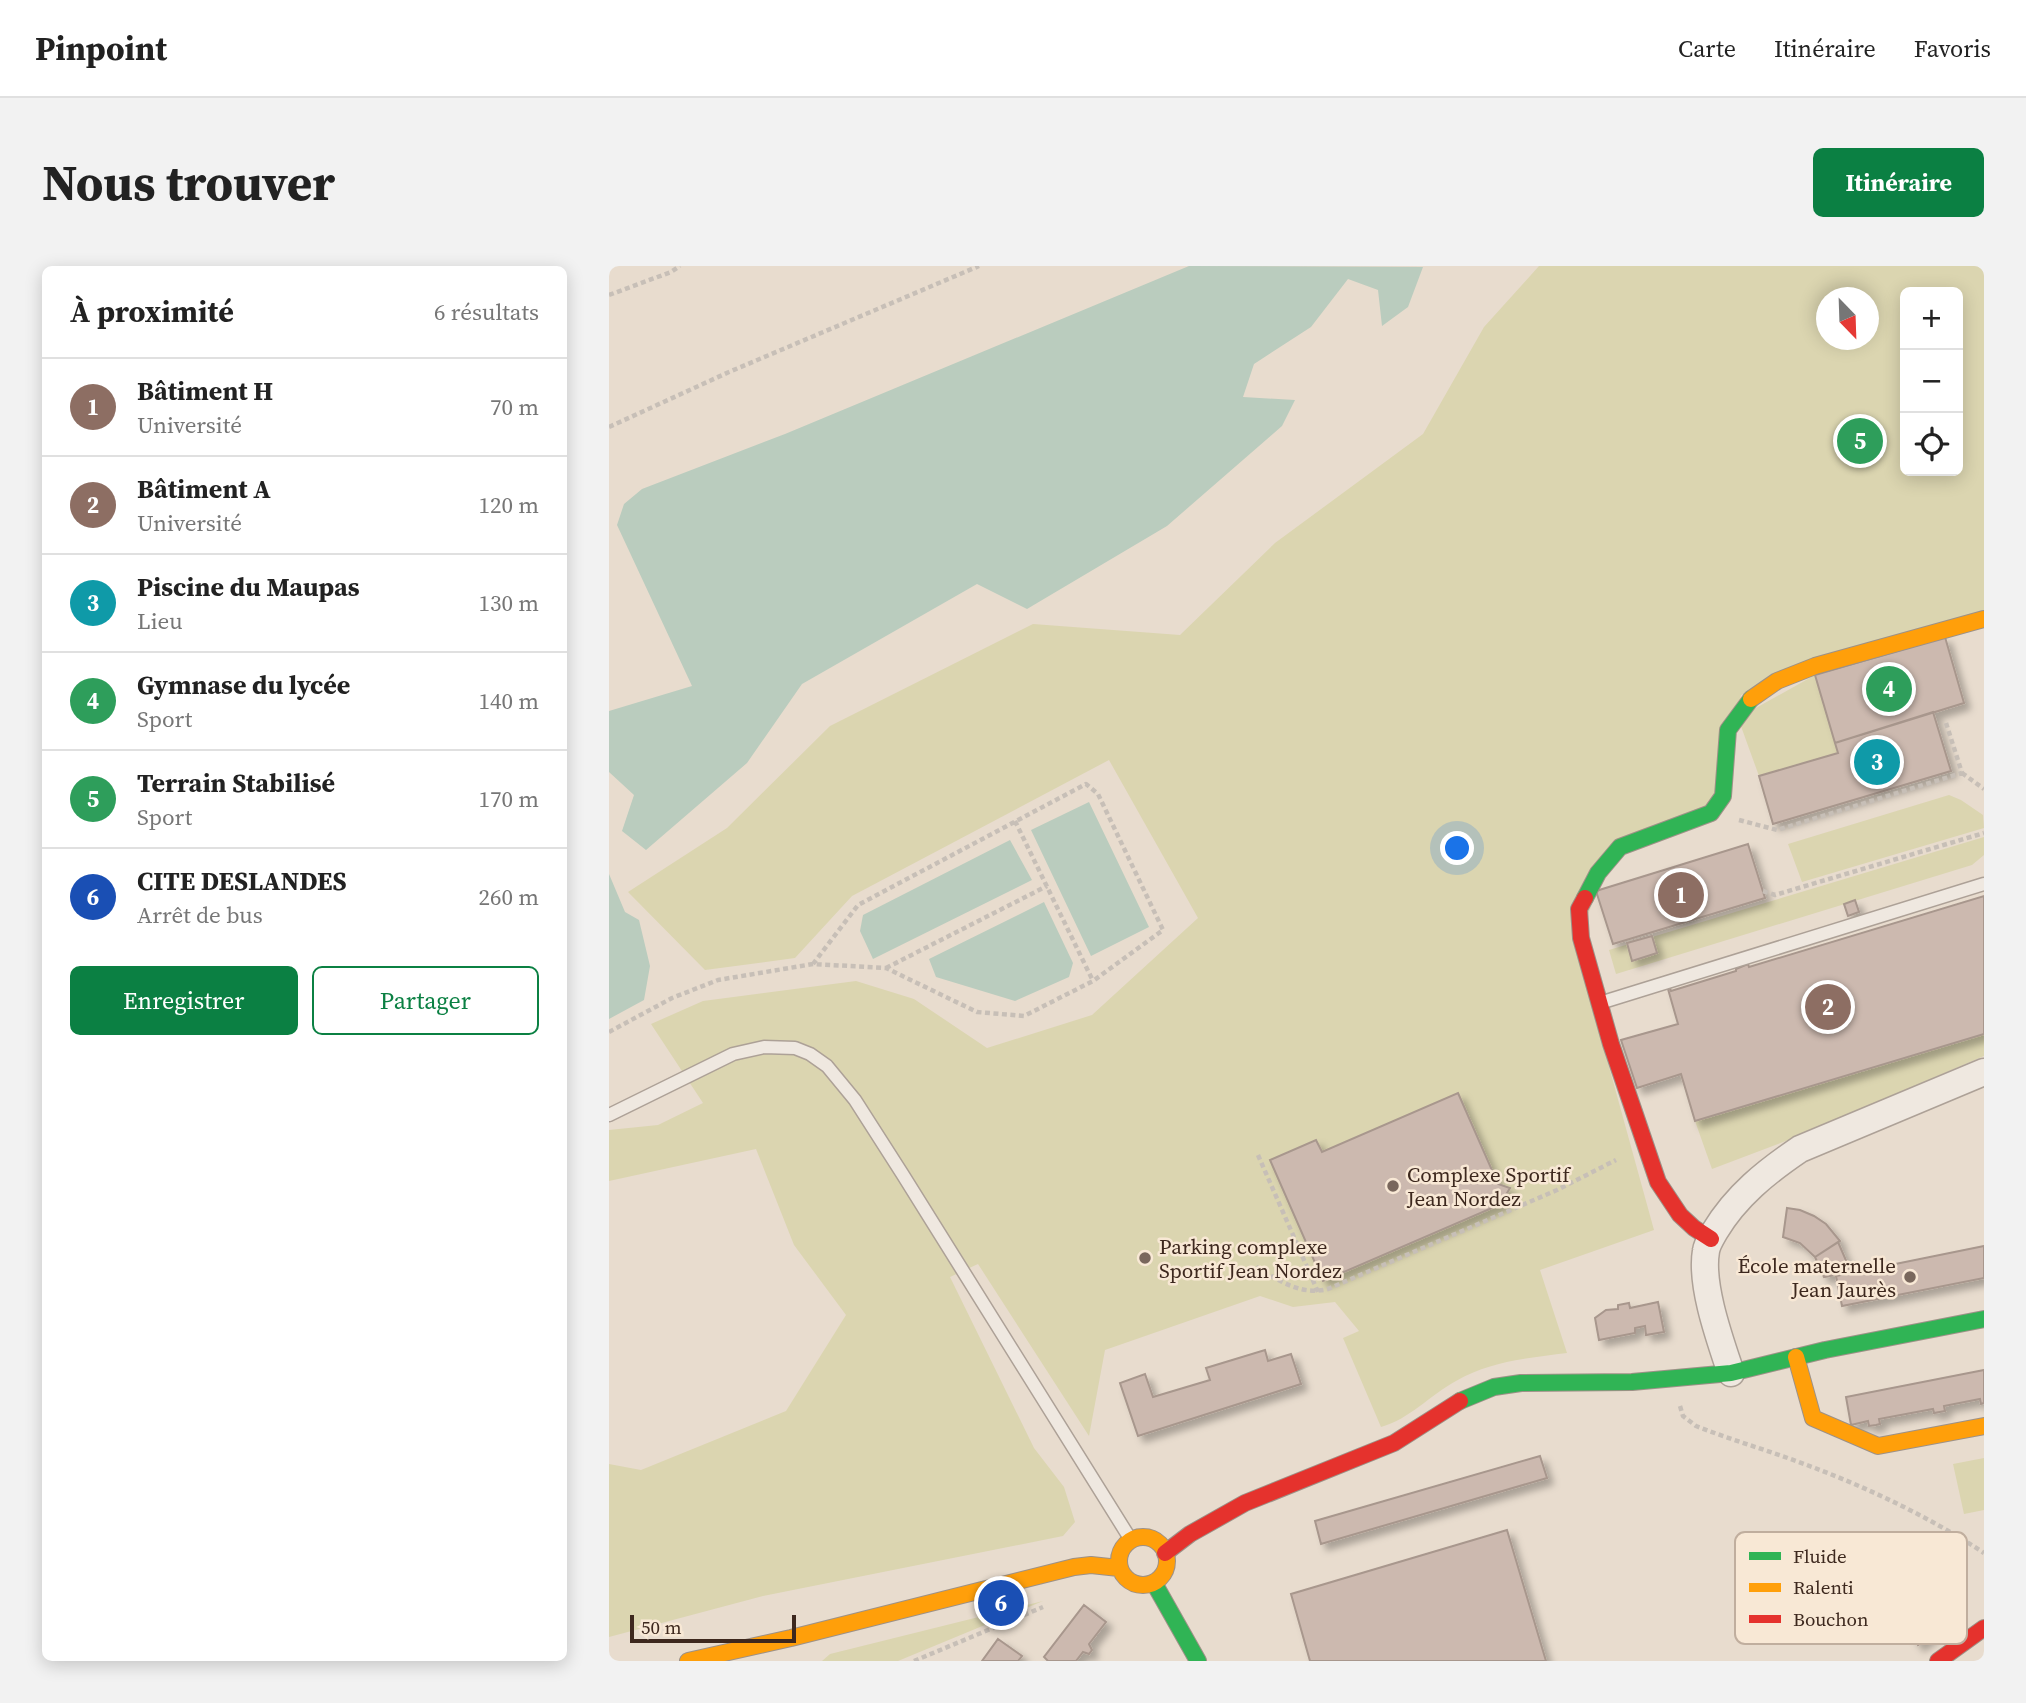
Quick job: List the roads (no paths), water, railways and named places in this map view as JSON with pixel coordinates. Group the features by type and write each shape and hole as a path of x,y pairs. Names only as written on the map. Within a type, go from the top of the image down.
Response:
{"street":[{"path":"1711,1239 1700,1233 1668,1203 1658,1182 1599,1003 1581,939 1579,909 1598,873 1620,848 1711,813 1723,796 1728,730 1747,702 1777,681 1815,666 1984,619"},
{"path":"1731,1373 1717,1332 1706,1276 1706,1250 1736,1201 1775,1166 1800,1149 1984,1072"},
{"path":"1165,1553 1190,1534 1245,1503 1394,1443 1476,1392 1521,1383 1632,1382 1731,1373 1984,1319"},
{"path":"1796,1357 1813,1418 1878,1446 1984,1426"},
{"path":"1139,1537 1154,1540 1165,1553 1167,1566 1164,1574 1154,1583 1144,1586 1128,1581 1119,1568 1121,1552 1131,1540 1139,1537"},
{"path":"688,1661 793,1649 1074,1567 1091,1565 1119,1568"},
{"path":"1154,1583 1198,1661"},
{"path":"1967,1640 1984,1628"},
{"path":"1938,1661 1962,1644"}],"lane":[{"path":"1599,1003 1984,884"},
{"path":"609,1115 733,1054 764,1047 795,1048 810,1054 827,1066 855,1100 1131,1540"}],"place":[{"name":"Terrain Stabilisé","path":"1860,441"},
{"name":"Gymnase du lycée","path":"1889,689"},
{"name":"Piscine du Maupas","path":"1877,762"},
{"name":"Bâtiment H","path":"1681,895"},
{"name":"Bâtiment A","path":"1828,1007"},
{"name":"Complexe Sportif Jean Nordez","path":"1393,1186"},
{"name":"Parking complexe Sportif Jean Nordez","path":"1145,1258"},
{"name":"École maternelle Jean Jaurès","path":"1910,1277"},
{"name":"CITE DESLANDES","path":"1001,1603"}]}
